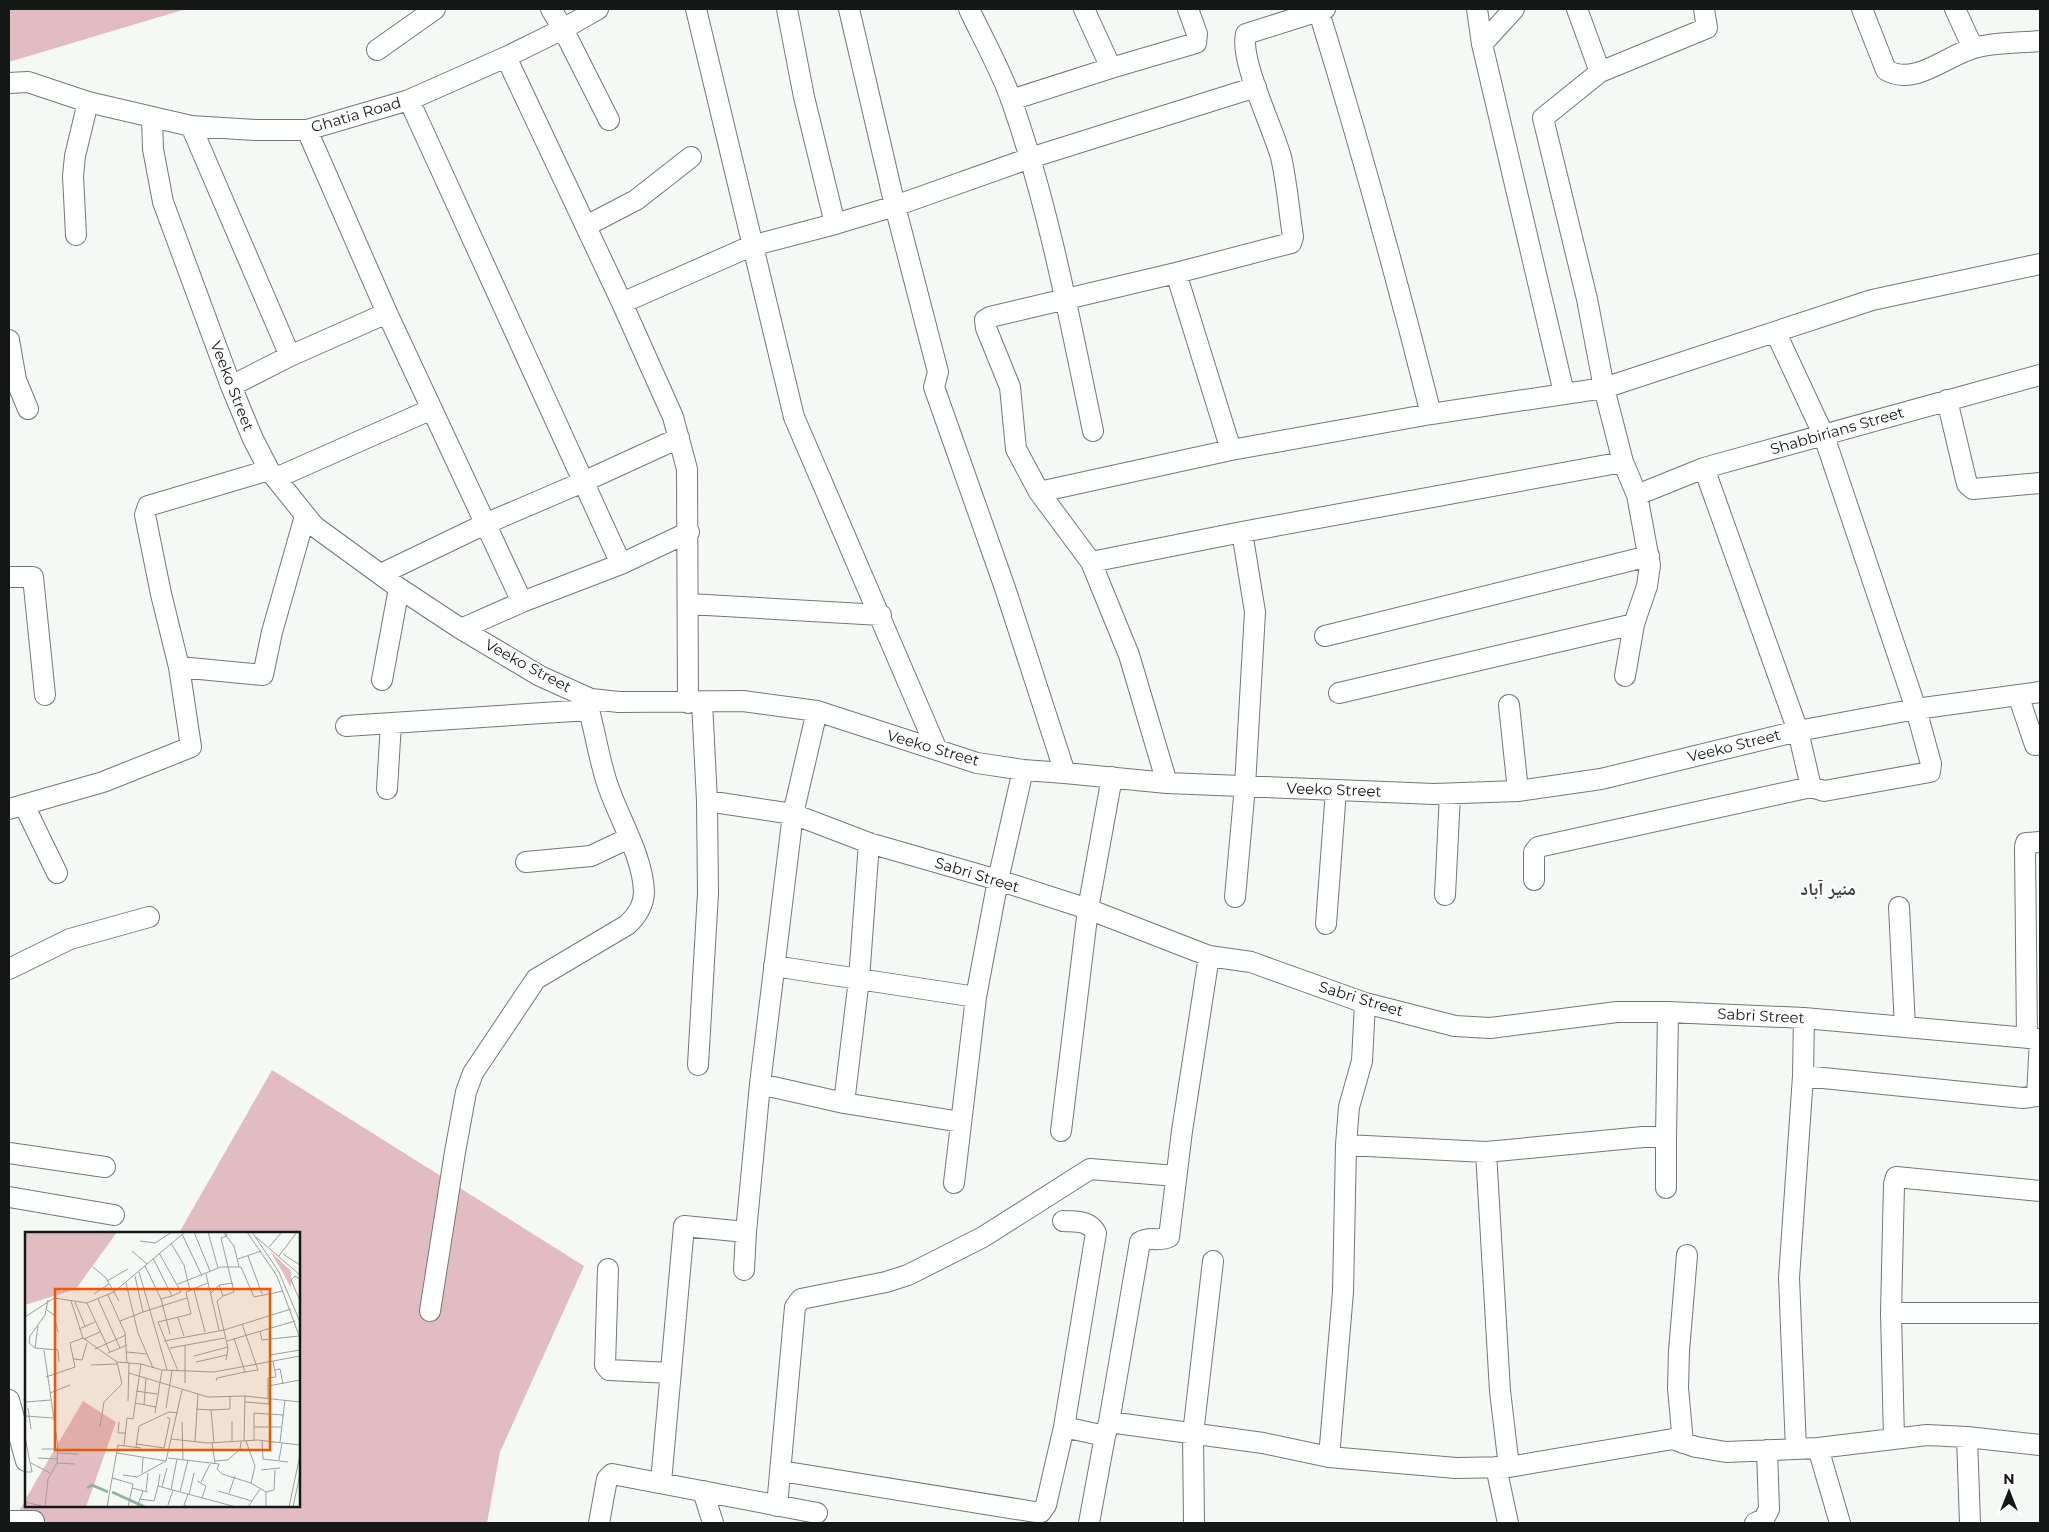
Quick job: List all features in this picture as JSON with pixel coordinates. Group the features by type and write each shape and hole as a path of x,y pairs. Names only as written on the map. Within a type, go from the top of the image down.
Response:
{"street":[{"path":"377,50 435,9"},
{"path":"551,9 609,120"},
{"name":"Ghatia Road","path":"9,83 28,82 88,102 191,126 255,130 307,130 409,100 506,57 563,29 598,9"},
{"path":"696,9 751,246 794,417 881,615 937,750"},
{"path":"786,9 804,97 835,224"},
{"path":"849,9 895,206 938,372 934,387 1002,579 1065,773"},
{"path":"969,9 1011,100 1030,158 1065,299 1093,431"},
{"path":"1084,9 1111,68"},
{"path":"1011,100 1196,43 1196,34 1188,9"},
{"path":"1477,9 1482,44 1564,393"},
{"path":"1482,44 1514,9"},
{"path":"1577,9 1600,72"},
{"path":"1624,676 1634,624 1647,586 1650,565 1649,556 1637,495 1623,462 1604,388 1587,298 1543,118 1600,72 1706,28 1704,9"},
{"path":"1862,9 1886,70 1895,75 1918,73 1974,48 2040,41"},
{"path":"1955,9 1974,48"},
{"path":"1167,783 1129,655 1091,562 1039,492 1016,449 1010,388 986,328 985,320 990,317 1176,273 1291,243 1292,237 1281,158 1256,87 1243,42 1246,34 1286,15 1322,10 1392,261 1431,414"},
{"path":"506,57 622,303 673,417 687,469 689,604 695,702 707,801 708,893 698,1065"},
{"path":"622,303 751,246 895,206 1030,158 1256,87"},
{"path":"409,100 621,564"},
{"path":"76,235 73,176 74,156 88,102"},
{"name":"Veeko Street","path":"152,118 153,149 163,202 231,386 253,439 273,474 314,526 399,588 461,629 590,704 743,701 817,711 977,762 1023,770 1167,783 1450,794 1518,792 1601,779 1798,731 1916,709 2040,692"},
{"path":"191,126 290,356"},
{"path":"307,130 387,313 522,602"},
{"path":"586,226 636,200 691,157"},
{"path":"1039,492 1231,450 1431,414 1604,388 1872,300 2040,264"},
{"path":"1176,273 1231,450"},
{"path":"231,386 290,356 387,313"},
{"path":"1534,880 1534,852 1538,847 1811,787 1824,791 1930,772 1931,764 1916,709 1824,436 1776,333"},
{"path":"9,340 16,380 28,409"},
{"name":"Shabbirians Street","path":"1637,495 1704,468 2040,375"},
{"path":"1947,400 1967,484 1973,489 2040,483"},
{"path":"57,873 16,807 103,782 191,747 180,667 161,594 145,515 148,506 273,474 432,410"},
{"path":"381,574 485,524 679,438"},
{"path":"1091,562 1242,532 1623,462"},
{"path":"1704,468 1798,731 1811,787"},
{"path":"180,667 263,675 272,632 305,516"},
{"path":"461,629 522,602 621,564 689,532"},
{"path":"1235,897 1245,786 1255,612 1242,532"},
{"path":"1325,636 1649,556"},
{"path":"9,577 33,577 45,695"},
{"path":"382,680 399,588"},
{"path":"689,604 881,615"},
{"path":"1339,693 1634,624"},
{"path":"2018,695 2035,745"},
{"path":"346,726 590,704 606,781 640,869 644,894 641,907 634,919 627,925 536,979 472,1073 466,1092 455,1152 430,1311"},
{"path":"1509,706 1518,792"},
{"path":"744,1270 760,1084 774,966 794,814 817,711"},
{"path":"387,789 391,723"},
{"path":"954,1183 976,997 998,880 1023,770"},
{"path":"1061,1131 1088,909 1112,777"},
{"path":"1326,924 1336,790"},
{"path":"1445,895 1450,794"},
{"name":"Sabri Street","path":"707,801 794,814 869,843 998,880 1088,909 1209,956 1251,962 1365,1003 1455,1026 1490,1028 1617,1012 1668,1012 1804,1018 2036,1039"},
{"path":"526,862 591,856 628,838"},
{"path":"1803,1076 2023,1098 2037,1096 2033,926 2024,847 2026,843 2040,842"},
{"path":"844,1103 859,979 869,843"},
{"path":"1899,907 1905,1027"},
{"path":"9,969 70,939 148,917"},
{"path":"1089,1523 1140,1242 1148,1239 1164,1240 1169,1238 1176,1176 1209,956"},
{"path":"774,966 976,997"},
{"path":"1329,1457 1343,1292 1346,1145 1349,1107 1362,1061 1365,1003"},
{"path":"1666,1188 1668,1012"},
{"path":"1796,1449 1788,1278 1803,1076 1804,1018"},
{"path":"760,1084 844,1103 961,1122"},
{"path":"1346,1145 1486,1152 1643,1137 1666,1137"},
{"path":"1486,1152 1503,1467 1508,1523"},
{"path":"9,1153 105,1167"},
{"path":"778,1506 795,1307 801,1299 886,1282 908,1275 983,1237 1090,1169 1176,1176"},
{"path":"1894,1439 1891,1313 1894,1184 1896,1177 2040,1190"},
{"path":"9,1197 114,1215"},
{"path":"781,1471 919,1495 1041,1512 1046,1505 1064,1427 1096,1233 1093,1226 1087,1223 1063,1221"},
{"path":"661,1482 684,1226 746,1232"},
{"path":"1683,1442 1678,1388 1679,1351 1687,1255"},
{"path":"1194,1523 1193,1434 1213,1261"},
{"path":"608,1269 605,1365 609,1370 671,1373"},
{"path":"1891,1313 2040,1313"},
{"path":"14,1412 25,1457"},
{"path":"1064,1427 1193,1434 1263,1442 1329,1457 1456,1468 1503,1467 1673,1439 1696,1447 1726,1452 1818,1448 1927,1435 1967,1437 2040,1445"},
{"path":"1967,1437 1970,1523"},
{"path":"1818,1448 1840,1523"},
{"path":"1756,1523 1764,1519 1769,1509 1766,1450"},
{"path":"599,1523 606,1479 612,1474 661,1482 817,1514"},
{"path":"703,1492 713,1523"},
{"path":"9,1521 35,1517"}],"shaded area":[{"path":"9,9 186,9 9,62"},
{"path":"272,1070 584,1266 500,1452 487,1523 12,1523 25,1501 25,1507 300,1507 300,1232 180,1232"}],"district":[{"name":"منیر آباد","path":"1828,889"}]}
